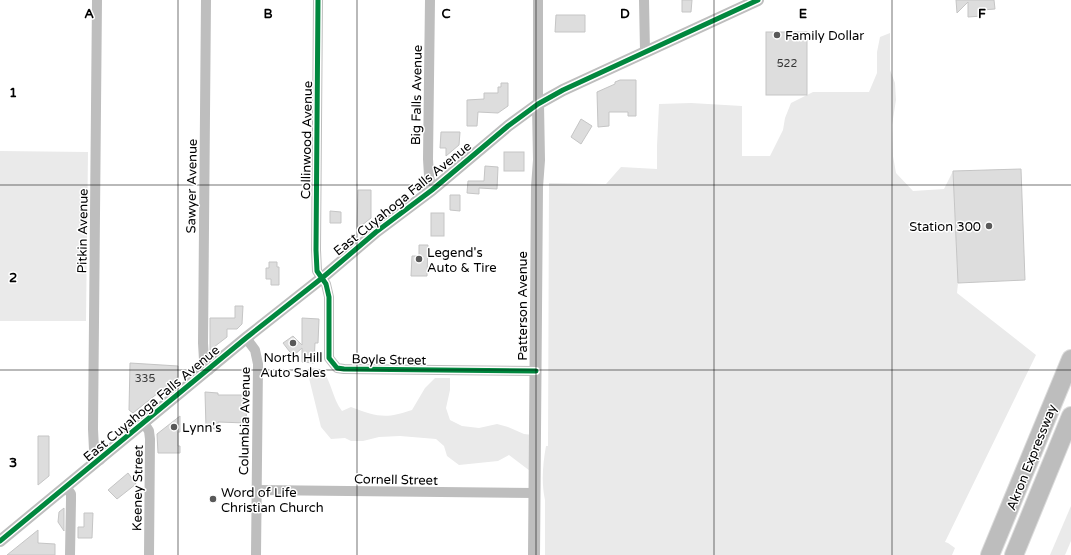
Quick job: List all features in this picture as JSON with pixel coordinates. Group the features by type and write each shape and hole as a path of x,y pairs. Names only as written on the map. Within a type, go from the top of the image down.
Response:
{"highway":[{"name":"Akron Expressway","path":"990,555 1071,359"},
{"name":"Akron Expressway","path":"1014,555 1071,416"}],"street":[{"name":"Pitkin Avenue","path":"97,0 93,429 94,450 100,460"},
{"name":"Sawyer Avenue","path":"206,0 203,343 204,360 208,370"},
{"name":"Collinwood Avenue","path":"318,0 316,250 317,272 322,278"},
{"name":"Big Falls Avenue","path":"430,0 428,176 432,190"},
{"path":"538,0 538,104"},
{"path":"644,0 645,51"},
{"name":"East Cuyahoga Falls Avenue","path":"0,541 246,338 322,278 376,232 432,190 508,126 538,104 563,90 752,1"},
{"name":"Patterson Avenue","path":"534,555 537,187 539,160 538,104"},
{"name":"Boyle Street","path":"322,278 326,284 329,297 329,358 337,368 536,371"},
{"name":"Columbia Avenue","path":"246,338 255,350 258,364 256,555"},
{"name":"Keeney Street","path":"144,423 149,431 150,439 149,555"},
{"path":"66,487 71,494 70,555"},
{"name":"Cornell Street","path":"256,490 535,493"}],"shaded area":[{"path":"890,33 890,70 895,83 896,100 892,125 893,156 896,173 913,191 944,189 953,171 958,283 957,293 1036,355 945,542 955,548 952,555 545,555 545,500 543,466 546,446 548,446 549,183 606,184 621,167 657,169 659,104 691,103 742,106 742,156 770,156 783,130 785,118 791,103 813,92 869,92 877,73 877,52 880,37"},
{"path":"0,151 88,152 86,321 0,321"},
{"path":"310,368 321,369 325,374 336,401 342,411 351,407 382,416 395,415 412,410 425,388 435,378 450,378 450,390 446,408 450,420 462,426 479,428 497,424 524,434 533,435 534,474 509,455 498,461 459,465 447,456 444,446 436,439 400,436 379,437 363,441 351,441 345,438 331,439 321,427 307,370"},
{"path":"1071,506 1071,541 1065,555 1050,555"}],"building":[{"path":"682,0 692,0 691,12 682,12"},
{"path":"956,0 994,0 995,9 982,10 982,16 968,17 968,2 957,13"},
{"path":"556,15 585,15 585,32 555,32"},
{"path":"766,32 807,32 807,95 766,95"},
{"path":"620,80 636,80 636,116 628,116 628,112 609,112 609,126 598,127 597,92 615,84 615,82"},
{"path":"501,83 508,83 508,106 498,113 478,112 477,126 467,126 467,100 484,99 484,93 498,93 498,87 501,87"},
{"path":"581,119 592,126 581,144 571,137"},
{"path":"441,132 460,132 459,145 446,156 446,148 440,148"},
{"path":"504,152 524,152 524,171 504,171"},
{"path":"485,166 498,167 497,189 479,188 479,194 467,193 468,181 484,181"},
{"name":"Station 300","path":"1021,169 1025,280 958,283 953,171"},
{"path":"358,190 371,190 371,218 357,229"},
{"path":"450,195 460,195 460,211 450,210"},
{"path":"330,211 341,212 341,223 330,223"},
{"path":"431,213 444,213 444,236 431,236"},
{"path":"419,245 428,245 427,276 411,276 412,256 419,256"},
{"path":"269,262 277,262 277,267 279,267 279,285 271,285 271,279 266,279 266,268 269,268"},
{"path":"235,306 243,306 242,324 237,329 227,329 227,337 210,350 210,318 235,318"},
{"path":"302,318 319,319 318,343 315,343 314,363 302,362 302,348 293,356 283,343 293,336 302,345"},
{"path":"130,363 178,366 178,377 133,413 129,410"},
{"path":"205,392 218,393 218,395 247,395 246,423 218,422 218,429 206,428"},
{"path":"180,416 178,446 180,446 180,453 158,453 157,434"},
{"path":"38,436 49,436 49,476 38,485"},
{"path":"128,473 136,484 117,499 108,490"},
{"path":"64,508 64,531 58,522 59,512"},
{"path":"84,513 93,513 92,538 78,538 78,527 84,527"},
{"path":"38,530 38,543 55,544 55,555 7,555"}],"cycle path":[{"path":"318,0 316,250 317,271 326,284 329,297 329,358 337,368 344,369 536,371"},
{"path":"0,541 246,338 322,278 376,232 432,190 508,126 538,104 563,90 758,0"}],"place":[{"name":"Family Dollar","path":"777,35"},
{"name":"Station 300","path":"989,226"},
{"name":"Legend's Auto & Tire","path":"419,259"},
{"name":"North Hill Auto Sales","path":"293,343"},
{"name":"Lynn's","path":"174,427"},
{"name":"Word of Life Christian Church","path":"213,499"}]}
